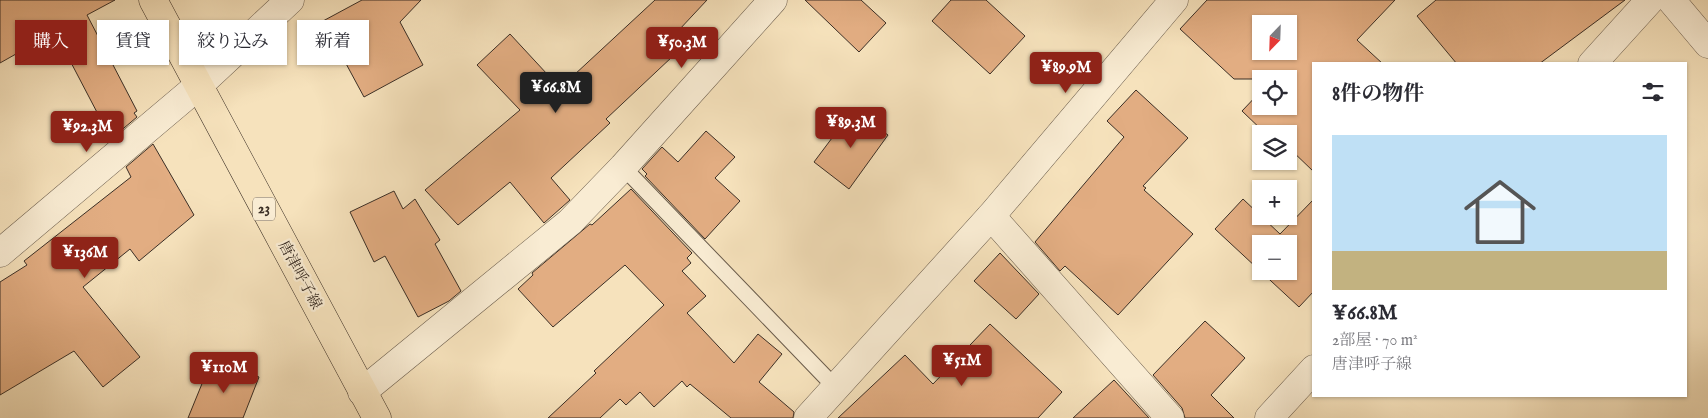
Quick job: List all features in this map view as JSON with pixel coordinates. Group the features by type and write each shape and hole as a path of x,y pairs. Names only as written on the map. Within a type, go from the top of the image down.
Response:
{"main road":[{"name":"唐津呼子線","path":"153,0 377,418"}],"street":[{"path":"0,253 198,86 290,0"},
{"path":"362,392 570,222 624,167 773,0"},
{"path":"808,418 991,216 1174,0"},
{"path":"1594,62 1650,0"},
{"path":"1672,0 1708,44"},
{"path":"991,216 1170,418"},
{"path":"1269,418 1312,371"}],"lane":[{"path":"624,167 835,387"}],"building":[{"path":"0,0 115,0 87,15 97,34 97,65 113,65 137,111 134,113 137,117 111,139 72,65 87,65 87,20 15,20 15,55 0,63"},
{"path":"362,0 421,0 400,22 423,65 364,97 347,65 369,65 369,20 325,20"},
{"path":"655,0 707,0 664,46 673,56 606,119 610,123 551,178 570,200 544,223 510,182 458,225 425,190 520,110 477,65 510,34 560,88"},
{"path":"805,0 861,0 886,23 859,52"},
{"path":"951,0 986,0 1025,36 990,74 932,21"},
{"path":"1207,0 1395,0 1357,40 1381,62 1312,62 1312,170 1297,156 1297,125 1257,125 1242,111 1252,100 1252,115 1297,115 1297,70 1252,70 1252,79 1234,79 1180,29"},
{"path":"1436,0 1625,0 1542,62 1455,62 1417,16"},
{"path":"1136,90 1188,138 1143,186 1146,188 1144,190 1193,234 1118,315 1065,266 1060,271 1035,242 1124,137 1107,121"},
{"path":"853,110 888,135 849,189 814,162"},
{"path":"706,131 735,157 715,178 740,201 705,239 645,176 647,174 642,169 662,147 678,162"},
{"path":"153,144 194,215 139,261 130,249 83,287 140,357 103,387 74,351 0,395 0,282 27,265 24,261 131,177 126,167"},
{"path":"631,189 692,253 687,258 691,263 682,271 706,296 687,313 734,363 758,334 782,354 759,382 794,412 793,418 731,418 690,384 687,387 682,381 654,407 640,392 626,405 620,399 600,418 548,418 596,373 594,371 664,305 625,265 553,327 518,289 533,275 532,273 590,224 592,225"},
{"path":"394,191 403,209 415,199 440,240 435,244 461,291 449,301 418,317 385,256 374,262 350,212"},
{"path":"1243,199 1252,208 1252,225 1270,225 1280,234 1289,225 1297,225 1297,216 1312,201 1312,293 1299,307 1270,280 1297,280 1297,235 1252,235 1252,263 1215,229"},
{"path":"1000,253 1039,294 1016,319 974,281"},
{"path":"1205,321 1245,358 1211,395 1234,418 1185,418 1182,408 1153,375"},
{"path":"990,324 1062,392 1038,418 838,418 905,355 933,384"},
{"path":"220,362 259,377 243,418 188,418 208,369 216,372"},
{"path":"1114,380 1149,418 1073,418"}]}
